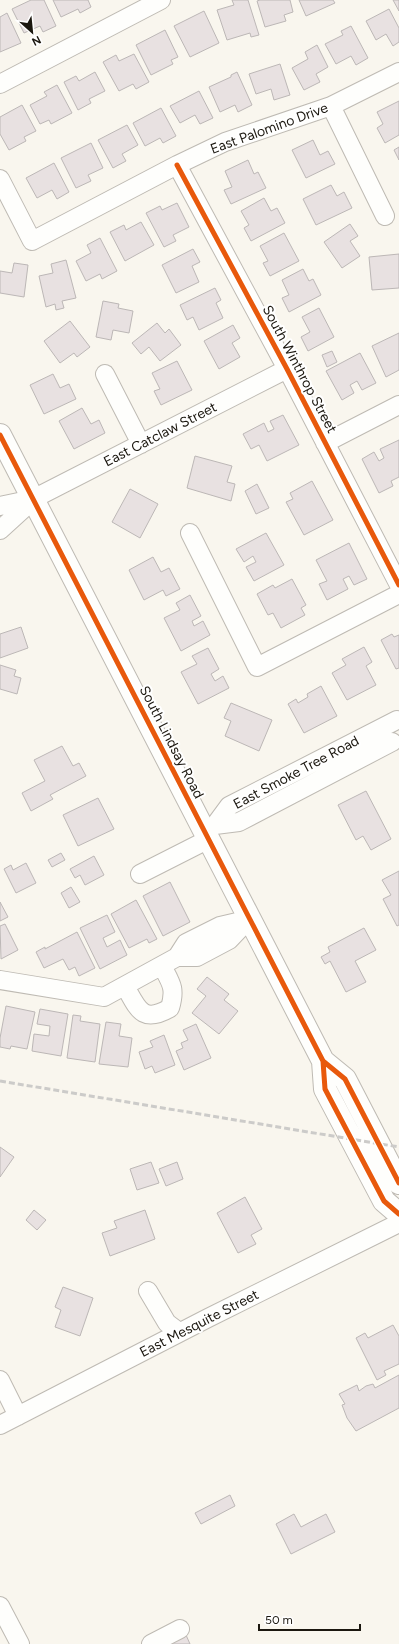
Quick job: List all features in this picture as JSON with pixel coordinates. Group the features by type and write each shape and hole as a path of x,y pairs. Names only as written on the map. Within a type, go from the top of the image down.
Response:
{"main road":[{"name":"South Lindsay Road","path":"0,435 209,832 250,919 323,1061 325,1089 384,1201 399,1214"},
{"name":"South Lindsay Road","path":"323,1061 345,1079 399,1183"}],"street":[{"path":"0,84 161,0"},
{"name":"East Palomino Drive","path":"0,179 32,241 177,165 225,142 331,106 399,72"},
{"path":"331,106 385,216"},
{"name":"South Winthrop Street","path":"177,165 287,369 399,585"},
{"name":"East Catclaw Street","path":"0,506 33,499 287,369"},
{"path":"105,374 141,444"},
{"path":"325,443 399,405"},
{"name":"East Catclaw Street","path":"0,530 33,499"},
{"path":"190,533 257,667 399,594"},
{"name":"East Smoke Tree Road","path":"209,832 229,806 395,729"},
{"path":"140,874 209,832"},
{"path":"0,980 104,997 170,961 197,957 222,944 250,919"},
{"path":"125,986 138,1009 148,1015 158,1015 170,1008 174,996 170,961"},
{"name":"East Mesquite Street","path":"0,1425 179,1332 399,1223"},
{"path":"148,1291 167,1323 179,1332"},
{"path":"0,1380 18,1416"},
{"path":"0,1606 20,1644"},
{"path":"151,1644 180,1629"}],"building":[{"path":"31,0 44,0 56,26 43,32 40,26 24,33 12,9"},
{"path":"53,0 88,0 91,7 80,13 78,9 61,17"},
{"path":"232,0 248,0 259,35 251,37 250,33 227,40 217,10 234,5"},
{"path":"290,0 293,12 284,15 286,21 265,27 257,1"},
{"path":"299,0 333,0 335,3 306,16"},
{"path":"393,0 399,0 399,11"},
{"path":"389,9 399,28 399,42 393,46 386,34 376,40 366,21"},
{"path":"204,11 219,43 190,57 174,26"},
{"path":"7,13 21,43 0,52 0,17"},
{"path":"351,26 368,58 356,65 351,56 336,64 325,44 343,35 341,31"},
{"path":"165,30 178,57 171,60 173,64 151,75 136,45"},
{"path":"317,45 328,67 316,74 320,82 304,90 292,68 308,59 305,52"},
{"path":"134,54 149,82 136,89 133,84 119,91 103,62 116,55 119,61"},
{"path":"280,64 290,95 274,100 271,89 256,94 249,74"},
{"path":"95,72 105,91 89,99 91,103 78,110 64,82 76,76 79,81"},
{"path":"237,72 252,105 238,112 235,105 220,112 209,87 231,77 231,75"},
{"path":"57,85 72,113 51,124 49,120 40,124 30,105 47,96 44,92"},
{"path":"199,91 213,118 200,124 195,115 180,123 170,106"},
{"path":"399,101 399,135 385,143 377,128 383,124 377,112"},
{"path":"22,105 36,131 24,137 26,141 9,150 0,134 0,117"},
{"path":"161,108 176,136 163,143 160,138 145,146 133,123"},
{"path":"127,125 138,145 122,154 126,161 113,168 98,140"},
{"path":"313,140 320,155 328,151 335,164 306,178 292,150"},
{"path":"91,143 103,168 88,175 91,181 76,188 61,158"},
{"path":"399,147 399,160 394,150"},
{"path":"248,160 254,174 258,172 266,188 231,204 224,190 232,187 225,171"},
{"path":"54,163 69,192 57,199 52,190 37,198 26,178"},
{"path":"331,185 337,196 344,192 352,208 316,225 303,199"},
{"path":"264,198 271,211 277,208 285,223 251,241 244,228 249,225 241,211"},
{"path":"177,203 189,227 173,235 176,241 164,247 146,213 160,206 162,210"},
{"path":"141,222 154,245 125,261 110,232 124,225 126,230"},
{"path":"350,224 358,236 350,241 360,256 342,268 324,242"},
{"path":"284,233 299,261 270,276 263,263 268,261 260,246"},
{"path":"100,238 117,271 102,279 100,274 86,281 76,261 91,253 87,245"},
{"path":"193,249 200,262 192,266 199,282 176,293 162,265"},
{"path":"399,254 399,288 372,290 369,257"},
{"path":"66,260 76,298 62,301 64,308 56,310 55,304 46,307 39,276 53,273 51,264"},
{"path":"14,263 28,265 24,297 0,293 0,271 12,273"},
{"path":"303,269 309,281 313,279 321,295 289,312 282,298 289,295 282,280"},
{"path":"215,288 221,300 216,303 223,318 199,330 193,317 187,320 180,305"},
{"path":"103,301 119,304 118,308 133,311 129,333 113,330 111,340 96,337"},
{"path":"319,308 334,337 308,351 301,337 310,332 302,317"},
{"path":"70,321 90,347 77,357 74,353 60,363 44,341"},
{"path":"157,323 165,333 169,329 181,345 160,361 149,347 141,354 132,343"},
{"path":"233,325 240,338 232,343 240,357 219,369 204,341"},
{"path":"399,333 399,370 386,377 372,346"},
{"path":"332,351 337,362 327,367 322,355"},
{"path":"360,353 376,383 362,390 357,381 350,385 354,393 342,400 326,371"},
{"path":"177,361 192,390 161,405 154,391 160,389 152,373"},
{"path":"53,374 60,388 69,384 76,399 44,414 30,385"},
{"path":"82,408 91,424 99,420 105,433 74,449 59,421"},
{"path":"283,415 299,445 267,461 259,445 251,449 243,434 264,423 268,432 274,429 270,421"},
{"path":"399,440 399,477 391,481 393,486 379,493 362,459 374,452 379,461 384,458 380,449"},
{"path":"195,456 232,466 227,482 235,484 231,501 187,488"},
{"path":"312,481 333,520 304,535 286,502 293,499 290,493"},
{"path":"257,484 269,508 256,514 245,491"},
{"path":"130,489 158,504 140,538 112,522"},
{"path":"266,533 284,565 254,581 246,567 256,562 253,556 244,562 236,549"},
{"path":"349,543 367,579 354,585 349,576 343,579 348,589 327,600 319,584 327,581 316,560"},
{"path":"153,557 161,572 169,568 180,589 166,596 163,590 144,600 129,570"},
{"path":"292,579 306,605 301,608 305,615 281,628 273,613 268,615 257,594 273,585 275,588"},
{"path":"190,595 201,616 192,621 194,626 203,621 210,635 181,651 164,618 180,610 176,603"},
{"path":"21,627 28,648 0,658 0,634"},
{"path":"392,634 394,637 399,635 399,668 396,669 381,640"},
{"path":"364,647 372,662 366,666 376,685 347,700 332,673 346,665 342,659"},
{"path":"208,648 219,669 211,674 215,681 223,676 229,688 198,704 181,672 197,664 192,656"},
{"path":"0,665 16,670 14,676 21,678 17,694 0,689"},
{"path":"321,686 337,716 304,733 288,704 296,699 298,703 308,697 307,694"},
{"path":"231,703 272,720 259,751 225,736 231,721 224,718"},
{"path":"62,746 73,766 79,763 86,776 50,795 53,799 31,811 22,793 45,781 34,760"},
{"path":"366,791 391,839 371,850 363,836 356,840 338,805"},
{"path":"98,798 114,829 78,846 63,815"},
{"path":"61,853 65,860 52,867 48,860"},
{"path":"94,856 104,875 85,885 80,875 75,878 70,869"},
{"path":"26,863 36,883 16,893 4,869 11,865 13,870"},
{"path":"399,871 399,925 397,926 383,899 391,895 382,880"},
{"path":"170,882 190,922 163,936 143,896"},
{"path":"71,887 80,902 69,908 61,893"},
{"path":"136,900 157,939 149,943 147,939 129,948 111,914"},
{"path":"0,902 8,917 0,921"},
{"path":"107,915 115,932 103,938 107,947 120,940 127,955 100,969 80,928"},
{"path":"5,924 18,950 1,959 0,926"},
{"path":"364,928 376,950 355,961 366,982 346,992 330,961 325,964 321,957 330,952 328,947"},
{"path":"77,932 95,968 79,976 75,967 69,970 63,959 44,968 36,952 45,947 45,949"},
{"path":"207,977 229,994 224,1000 238,1011 219,1034 192,1013 206,996 197,989"},
{"path":"6,1006 35,1012 27,1049 11,1046 10,1049 0,1047 0,1038"},
{"path":"40,1009 68,1014 61,1056 32,1051 34,1034 49,1036 50,1026 37,1024"},
{"path":"73,1015 81,1016 80,1021 100,1024 95,1062 67,1058"},
{"path":"106,1022 121,1024 119,1036 132,1038 128,1067 99,1064"},
{"path":"196,1024 211,1058 184,1070 176,1051 183,1048 181,1043 188,1040 183,1030"},
{"path":"164,1035 175,1065 155,1073 152,1066 145,1069 139,1052 153,1047 150,1041"},
{"path":"0,1147 14,1157 0,1177"},
{"path":"151,1162 159,1183 137,1190 130,1169"},
{"path":"177,1162 183,1179 166,1186 159,1169"},
{"path":"245,1197 262,1229 251,1235 256,1244 238,1253 217,1213"},
{"path":"34,1210 46,1220 37,1230 26,1220"},
{"path":"145,1210 155,1239 110,1256 102,1233 117,1228 114,1221"},
{"path":"63,1287 93,1298 80,1336 55,1327 61,1310 55,1307"},
{"path":"393,1325 399,1336 399,1364 384,1371 386,1375 377,1380 356,1338 365,1333 368,1338"},
{"path":"399,1375 399,1408 356,1431 347,1418 342,1405 345,1404 339,1394 357,1385 359,1391 366,1386 373,1384 375,1388"},
{"path":"230,1495 235,1506 201,1524 195,1513"},
{"path":"294,1514 301,1527 326,1514 335,1532 291,1554 276,1524"},
{"path":"186,1635 190,1644 167,1644"}],"railway":[{"path":"0,1081 399,1147"}],"cycle path":[{"path":"177,165 287,369 399,585"},
{"path":"0,435 323,1061 345,1079 399,1183"},
{"path":"323,1061 325,1089 384,1201 399,1214"}]}
